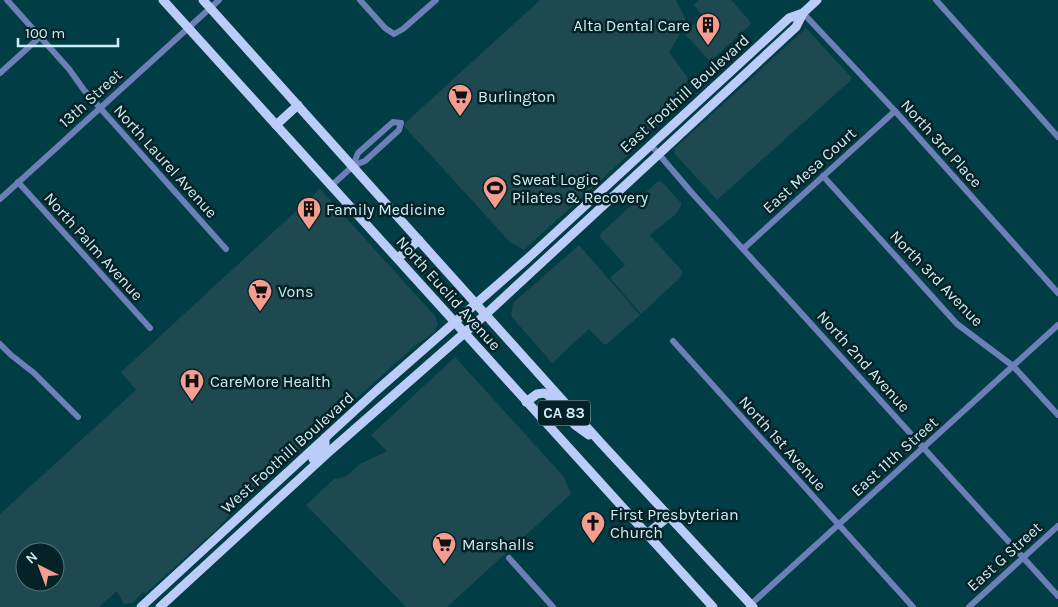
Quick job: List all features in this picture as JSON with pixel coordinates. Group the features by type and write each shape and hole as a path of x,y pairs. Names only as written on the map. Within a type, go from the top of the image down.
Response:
{"main road":[{"name":"North Euclid Avenue","path":"163,0 713,607"},
{"name":"North Euclid Avenue","path":"203,0 601,444 750,606"},
{"name":"East Foothill Boulevard","path":"464,332 485,315 796,27 803,13 817,0"},
{"name":"East Foothill Boulevard","path":"455,321 476,304 789,18 803,13"},
{"path":"276,125 298,105"},
{"path":"398,258 419,240"},
{"name":"West Foothill Boulevard","path":"141,607 455,321"},
{"name":"West Foothill Boulevard","path":"160,607 464,332"},
{"name":"CA 83","path":"526,402 537,394 544,393 548,395 575,425 601,444"},
{"path":"283,494 285,486 291,479 325,447 325,438"},
{"path":"647,534 668,517"}],"street":[{"name":"North Laurel Avenue","path":"7,0 69,69 84,90 226,249"},
{"name":"13th Street","path":"0,198 219,0"},
{"path":"360,0 385,28 394,34 403,29 436,0"},
{"path":"936,0 1058,137"},
{"name":"North 3rd Place","path":"803,13 1058,293"},
{"path":"0,73 40,37"},
{"name":"East Mesa Court","path":"743,248 894,111"},
{"path":"331,186 353,166 365,161 372,155 399,130 401,123 392,122 358,153 353,166"},
{"name":"North 2nd Avenue","path":"650,144 1058,596"},
{"name":"North 3rd Avenue","path":"823,176 957,324 1013,366 1058,416"},
{"name":"North Palm Avenue","path":"18,182 150,328"},
{"name":"East 11th Street","path":"750,606 1058,325"},
{"name":"North 1st Avenue","path":"673,341 914,607"},
{"path":"0,344 34,373 78,416"},
{"name":"East G Street","path":"969,607 1058,526"},
{"path":"509,558 553,607"}],"shaded area":[{"path":"540,0 676,0 687,22 669,52 688,78 683,91 685,100 636,145 634,150 524,250 510,242 403,125"},
{"path":"699,0 731,0 751,24 713,59 709,60 684,33 703,16 694,5"},
{"path":"806,28 851,77 850,81 717,200 674,153 675,148"},
{"path":"661,181 681,203 681,206 676,214 650,235 682,271 682,274 641,314 610,278 625,265 600,237 601,233 657,182"},
{"path":"320,189 435,316 438,325 434,333 416,345 238,504 219,527 145,594 143,592 133,603 124,604 117,591 99,607 0,607 0,514 136,390 121,372"},
{"path":"579,245 640,315 607,344 603,344 589,329 552,363 511,316 513,303"},
{"path":"455,357 564,477 571,494 447,607 406,607 306,505 334,479 345,477 360,464 387,451 371,435"}],"place":[{"name":"Alta Dental Care","path":"708,46"},
{"name":"Burlington","path":"460,117"},
{"name":"Sweat Logic Pilates & Recovery","path":"495,209"},
{"name":"Family Medicine","path":"309,230"},
{"name":"Vons","path":"260,312"},
{"name":"CareMore Health","path":"192,402"},
{"name":"First Presbyterian Church","path":"593,544"},
{"name":"Marshalls","path":"444,565"}]}
